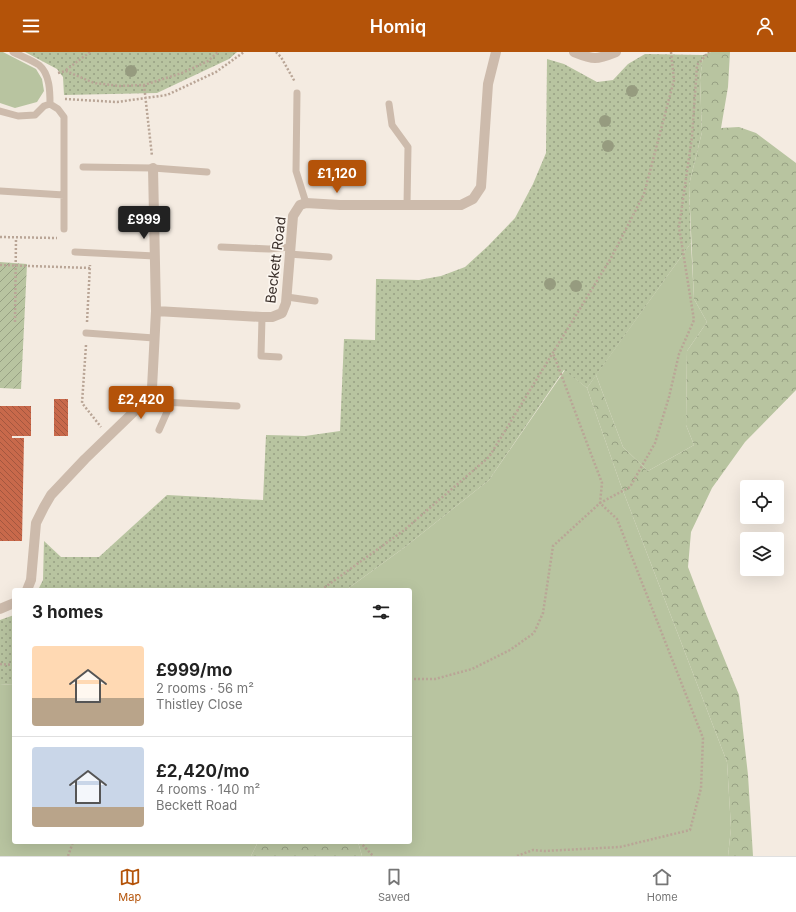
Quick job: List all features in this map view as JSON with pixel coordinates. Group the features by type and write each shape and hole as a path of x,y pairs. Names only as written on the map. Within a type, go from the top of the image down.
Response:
{"street":[{"path":"306,203 340,205 461,206 473,199 480,187 488,84 496,52"},
{"path":"574,52 589,58 600,58 616,52"},
{"path":"28,588 31,580 35,529 39,515 51,495 145,401 152,388 156,311 153,168"},
{"name":"Beckett Road","path":"156,311 262,318 272,317 282,313 287,297 292,216 300,205 306,203"},
{"path":"0,609 12,604"}],"lane":[{"path":"13,52 39,65 46,74 50,101 64,117 64,229"},
{"path":"298,93 296,171 306,203"},
{"path":"0,111 18,116 35,115 50,101"},
{"path":"389,104 392,125 408,147 407,206"},
{"path":"83,167 153,168 207,172"},
{"path":"0,191 64,195"},
{"path":"221,247 289,250 329,257"},
{"path":"75,252 155,256"},
{"path":"287,297 315,301"},
{"path":"262,318 261,356 279,357"},
{"path":"86,333 154,338"},
{"path":"145,401 237,406"},
{"path":"159,430 171,403"}],"path":[{"path":"46,74 54,75 66,71 90,52"},
{"path":"66,71 94,83 120,86 144,86 182,73 208,61 218,52"},
{"path":"50,101 117,102 167,95 216,72 244,52"},
{"path":"276,52 282,57 297,86 298,93"},
{"path":"324,588 403,531 489,458 611,258 644,194 674,80 671,52"},
{"path":"412,679 435,679 472,669 510,650 534,633 543,613 554,546 600,503 630,487 655,443 670,397 679,354 694,320 679,227 692,137 697,65 709,52"},
{"path":"144,86 153,168"},
{"path":"0,237 59,238 64,229"},
{"path":"15,322 16,238"},
{"path":"91,252 82,403 108,437"},
{"path":"0,265 90,268"},
{"path":"553,353 602,482 600,503"},
{"path":"517,856 533,850 544,851 620,847 690,830 701,788 703,738 617,519 600,503"},
{"path":"0,664 12,665"},
{"path":"68,856 72,844"},
{"path":"362,844 373,856"}],"green space":[{"path":"0,52 3,52 36,69 42,79 44,91 37,102 15,108 0,103"},
{"path":"25,52 237,52 229,59 157,93 64,95 63,77 57,69"},
{"path":"711,52 730,52 728,87 721,128 739,127 756,133 796,163 796,390 745,442 712,488 691,532 688,567 739,695 748,775 753,856 728,856 731,828 727,762 620,483 587,388 596,375 623,447 648,471 694,445 686,425 687,351 707,322 694,299 689,185 702,132 700,80 703,55"},
{"path":"645,54 703,55 700,80 702,132 689,185 691,243 587,388 564,370 489,480 405,547 349,588 39,588 43,580 44,541 61,557 99,557 167,495 263,500 266,435 305,436 340,431 344,339 375,340 376,279 419,280 441,276 465,267 515,218 533,184 546,153 547,59 564,64 597,82 613,80 628,64"},
{"path":"691,243 694,299 707,322 687,351 686,425 694,445 648,471 623,447 596,375"},
{"path":"0,262 27,264 21,389 0,388"},
{"path":"565,370 587,388 620,483 727,762 731,828 728,856 362,856 359,844 412,844 412,588 349,588 405,547 489,480"},
{"path":"12,616 12,685 0,684 0,620"},
{"path":"0,684 12,685 12,844 257,844 251,856 0,856"},
{"path":"257,844 359,844 362,856 251,856"}],"building":[{"path":"54,399 68,399 68,436 54,436"},
{"path":"0,406 31,406 31,436 12,436 12,438 24,438 22,541 0,541"}]}
